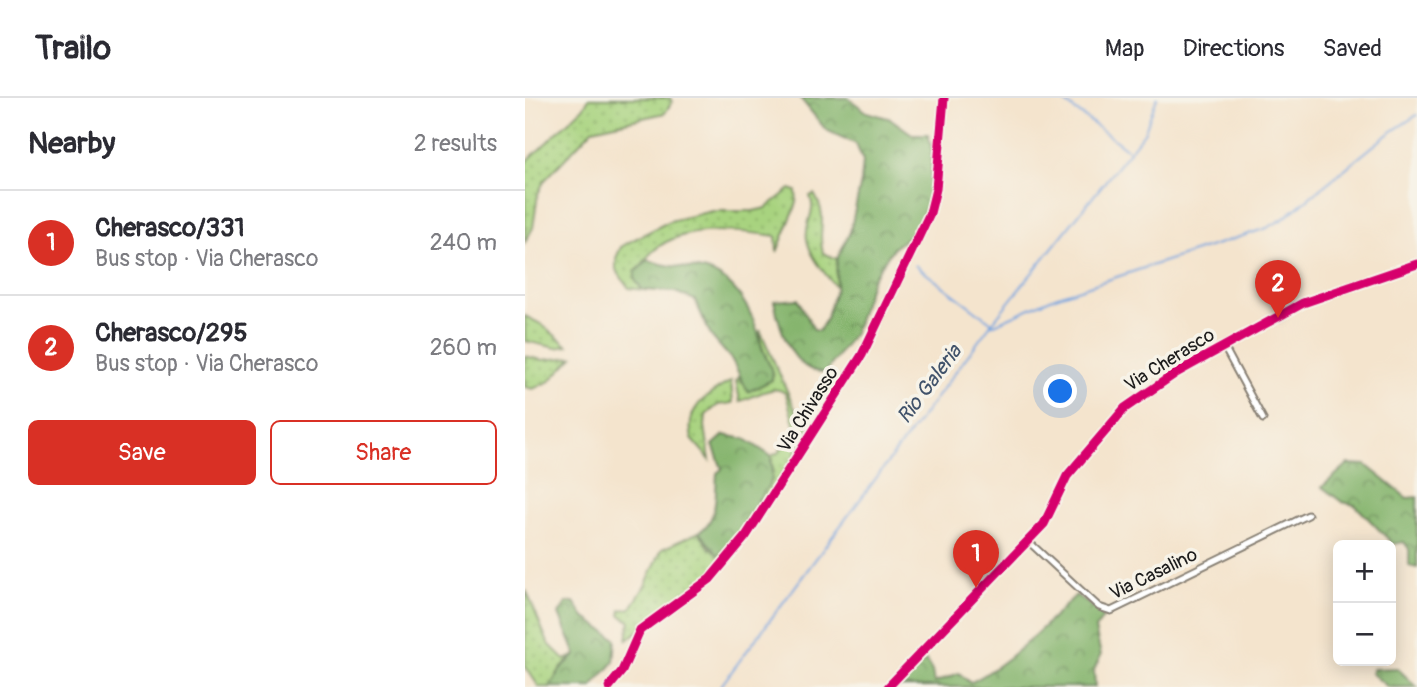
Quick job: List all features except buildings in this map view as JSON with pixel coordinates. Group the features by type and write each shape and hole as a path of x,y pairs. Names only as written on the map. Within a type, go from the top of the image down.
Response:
{"street":[{"name":"Via Chivasso","path":"609,687 622,671 640,630 724,566 862,355 930,213 936,189 944,98"},
{"name":"Via Cherasco","path":"888,687 1049,518 1067,476 1111,421 1149,389 1223,345 1303,303 1417,264"},
{"path":"1223,345 1263,419"},
{"name":"Via Casalino","path":"1028,541 1099,607 1111,611 1308,515"}],"green space":[{"path":"589,98 670,98 672,102 665,113 593,129 544,181 538,194 533,228 525,242 525,163 584,107"},
{"path":"800,98 848,98 867,112 891,119 912,134 928,134 932,150 930,196 918,230 893,248 872,279 854,333 826,372 814,371 796,358 784,336 774,301 798,299 814,330 819,331 836,288 837,259 850,232 863,161 856,144 826,130"},
{"path":"790,189 796,191 797,203 777,252 776,236 714,231 693,233 674,238 658,247 644,261 635,280 643,290 629,288 616,270 616,258 621,247 670,221 712,211 753,211 766,208"},
{"path":"814,194 821,210 823,253 837,259 836,288 815,259 807,239 812,207 810,196"},
{"path":"648,260 702,270 725,280 742,298 754,321 772,380 748,392 732,360 711,336 695,300 675,292 643,290 635,280 635,272"},
{"path":"525,316 541,324 568,346 556,348 525,341"},
{"path":"760,330 800,420 809,424 805,439 734,551 721,566 627,640 630,621 620,615 621,610 631,608 645,586 662,549 699,532 710,549 773,470 771,456 778,453 796,431 786,394 781,391 770,390 740,401 736,381 739,377 742,383 773,375 761,344"},
{"path":"525,356 542,360 573,357 550,381 533,389 525,387"},
{"path":"731,381 733,403 718,405 706,415 710,460 692,439 691,418 706,397"},
{"path":"724,435 745,439 771,456 772,480 731,544 718,555 699,532 713,514 717,473 722,469 713,445"},
{"path":"1348,464 1366,465 1407,498 1417,497 1417,568 1409,566 1409,549 1404,542 1396,543 1396,540 1389,540 1355,505 1342,502 1322,487"},
{"path":"526,590 548,643 565,660 576,655 561,668 550,687 539,687 525,666"},
{"path":"1076,595 1097,610 1103,618 1095,629 1101,655 1094,670 1095,687 896,687 913,668 926,661 932,671 934,683 959,673 970,683 1012,655"},
{"path":"574,602 584,617 616,639 614,662 592,687 550,687 561,668 576,655 559,614 566,603"},
{"path":"1397,668 1417,687 1388,687 1371,673 1373,669"}],"waterway":[{"path":"1059,98 1128,150"},
{"name":"Rio Galeria","path":"720,687 992,323 1144,133 1157,98"},
{"path":"990,326 1055,297 1267,228 1283,219 1388,134 1417,115"},
{"path":"915,265 992,323"}],"cycle path":[{"path":"609,687 622,671 640,630 710,579 746,536 862,355 930,213 936,189 944,98"},
{"path":"888,687 1044,524 1067,476 1125,408 1176,373 1303,303 1417,264"}],"place":[{"name":"Cherasco/295","path":"1278,318"},
{"name":"Cherasco/331","path":"976,588"}]}
